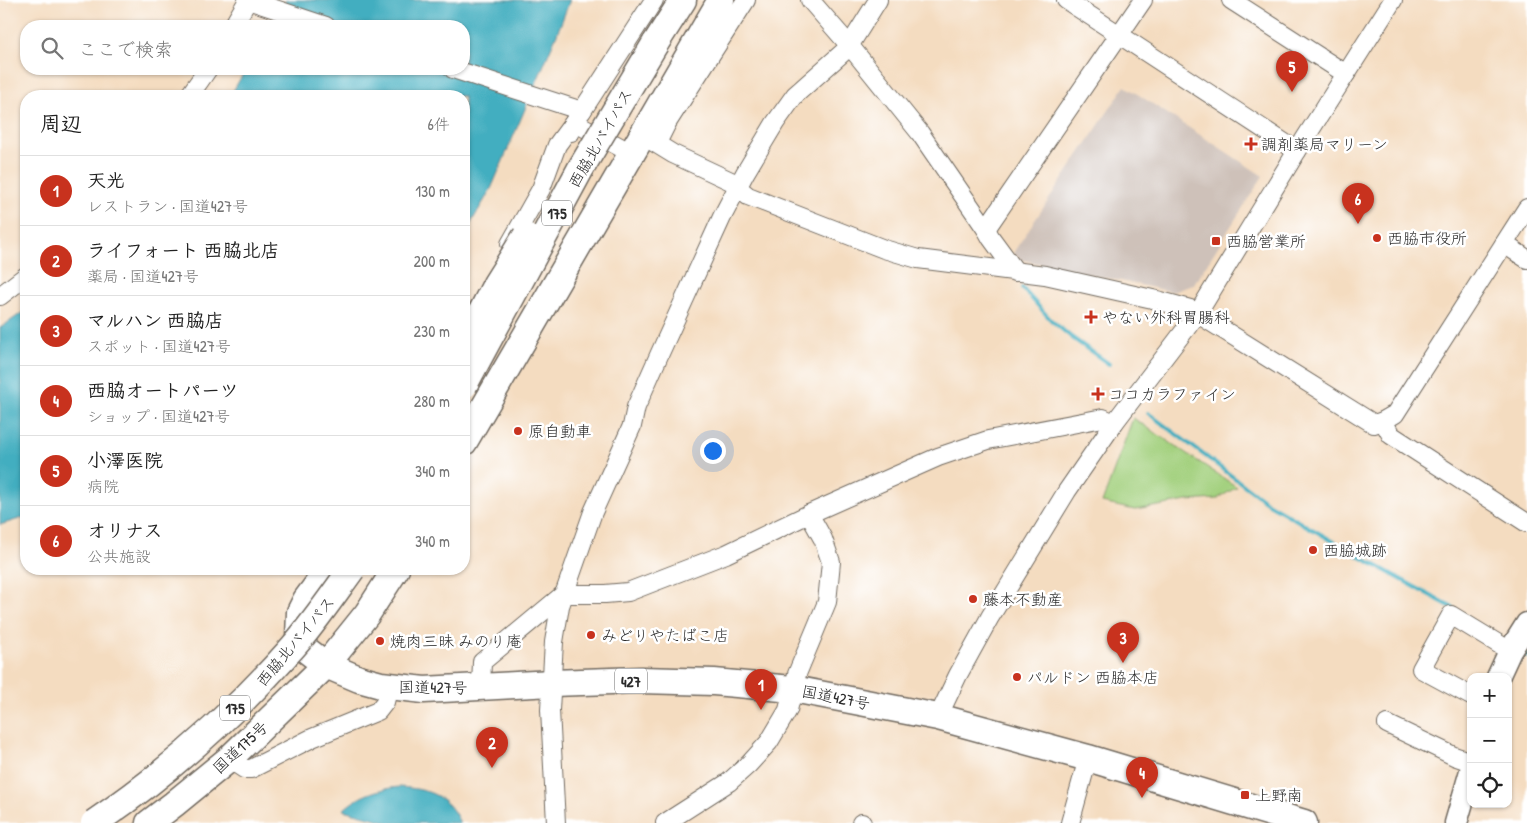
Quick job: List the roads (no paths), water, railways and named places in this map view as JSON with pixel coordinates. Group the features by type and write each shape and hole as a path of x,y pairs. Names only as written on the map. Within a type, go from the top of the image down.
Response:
{"highway":[{"name":"175","path":"470,335 501,276 650,42 671,0"},
{"name":"西脇北バイパス","path":"470,374 650,42 683,0"},
{"name":"175","path":"470,432 643,144 720,0"},
{"name":"国道427号","path":"325,575 306,600 300,612 299,637 305,649 326,665 359,679 389,686 424,690 552,682 641,680 714,682 793,689 938,717 1088,758 1304,823"},
{"name":"西脇北バイパス","path":"94,823 170,768 221,722 294,646 347,575"},
{"name":"175","path":"326,665 367,614 392,575"},
{"name":"国道175号","path":"149,823 229,760 326,665"}],"main road":[{"path":"1501,673 1517,648 1527,624"},
{"path":"1456,823 1467,785"}],"street":[{"path":"236,20 248,0 308,20"},
{"path":"470,315 541,189 558,145 575,114 654,0"},
{"path":"643,144 667,123 746,0"},
{"path":"810,0 847,49 920,133 1016,272"},
{"path":"556,823 550,710 554,642 560,606 593,512 632,426 636,407 737,188 775,123 794,95 847,49 878,0"},
{"path":"1066,0 1297,151"},
{"path":"986,229 1143,0"},
{"path":"1231,0 1346,74"},
{"path":"938,717 958,675 990,617 1067,491 1114,423 1198,313 1297,151 1393,0"},
{"path":"193,90 204,75"},
{"path":"469,75 575,114 643,144 673,154 735,183 737,188 748,196 884,249 918,259 1045,275 1157,300 1198,313 1374,424 1395,414 1527,208"},
{"path":"470,358 552,202 562,156 575,114"},
{"path":"1504,244 1527,259"},
{"path":"0,296 20,281"},
{"path":"481,687 482,662 564,594 628,592 726,554 809,514 938,457 988,440 1103,418 1114,423"},
{"path":"1383,421 1391,435 1527,523"},
{"path":"665,823 729,782 749,764 769,742 788,710 797,674 827,602 831,562 809,514"},
{"path":"1467,694 1421,669 1451,616 1517,648"},
{"path":"229,760 244,769 251,769 312,738 378,711 385,702 389,686"},
{"path":"1388,724 1467,761"},
{"path":"1070,823 1088,758"}],"water":[{"path":"286,0 570,0 491,189 470,225 470,90 234,90 242,75 470,75 470,20 274,20"},
{"path":"20,314 20,519 0,525 0,328"},
{"path":"399,787 436,795 455,813 460,823 391,823 343,810 355,800 369,794 383,789"}],"waterway":[{"path":"1022,288 1051,320 1109,364"},
{"path":"1148,413 1269,504 1453,608"},
{"path":"1520,651 1527,656"}],"place":[{"name":"小澤医院","path":"1292,92"},
{"name":"調剤薬局マリーン","path":"1251,144"},
{"name":"オリナス","path":"1358,224"},
{"name":"西脇市役所","path":"1377,238"},
{"name":"西脇営業所","path":"1216,241"},
{"name":"やない外科胃腸科","path":"1091,317"},
{"name":"ココカラファイン","path":"1098,394"},
{"name":"原自動車","path":"518,431"},
{"name":"西脇城跡","path":"1313,550"},
{"name":"藤本不動産","path":"973,599"},
{"name":"みどりやたばこ店","path":"591,635"},
{"name":"焼肉三昧 みのり庵","path":"380,641"},
{"name":"マルハン 西脇店","path":"1123,663"},
{"name":"パルドン 西脇本店","path":"1017,677"},
{"name":"天光","path":"761,710"},
{"name":"ライフォート 西脇北店","path":"492,768"},
{"name":"上野南","path":"1245,795"},
{"name":"西脇オートパーツ","path":"1142,798"}]}
